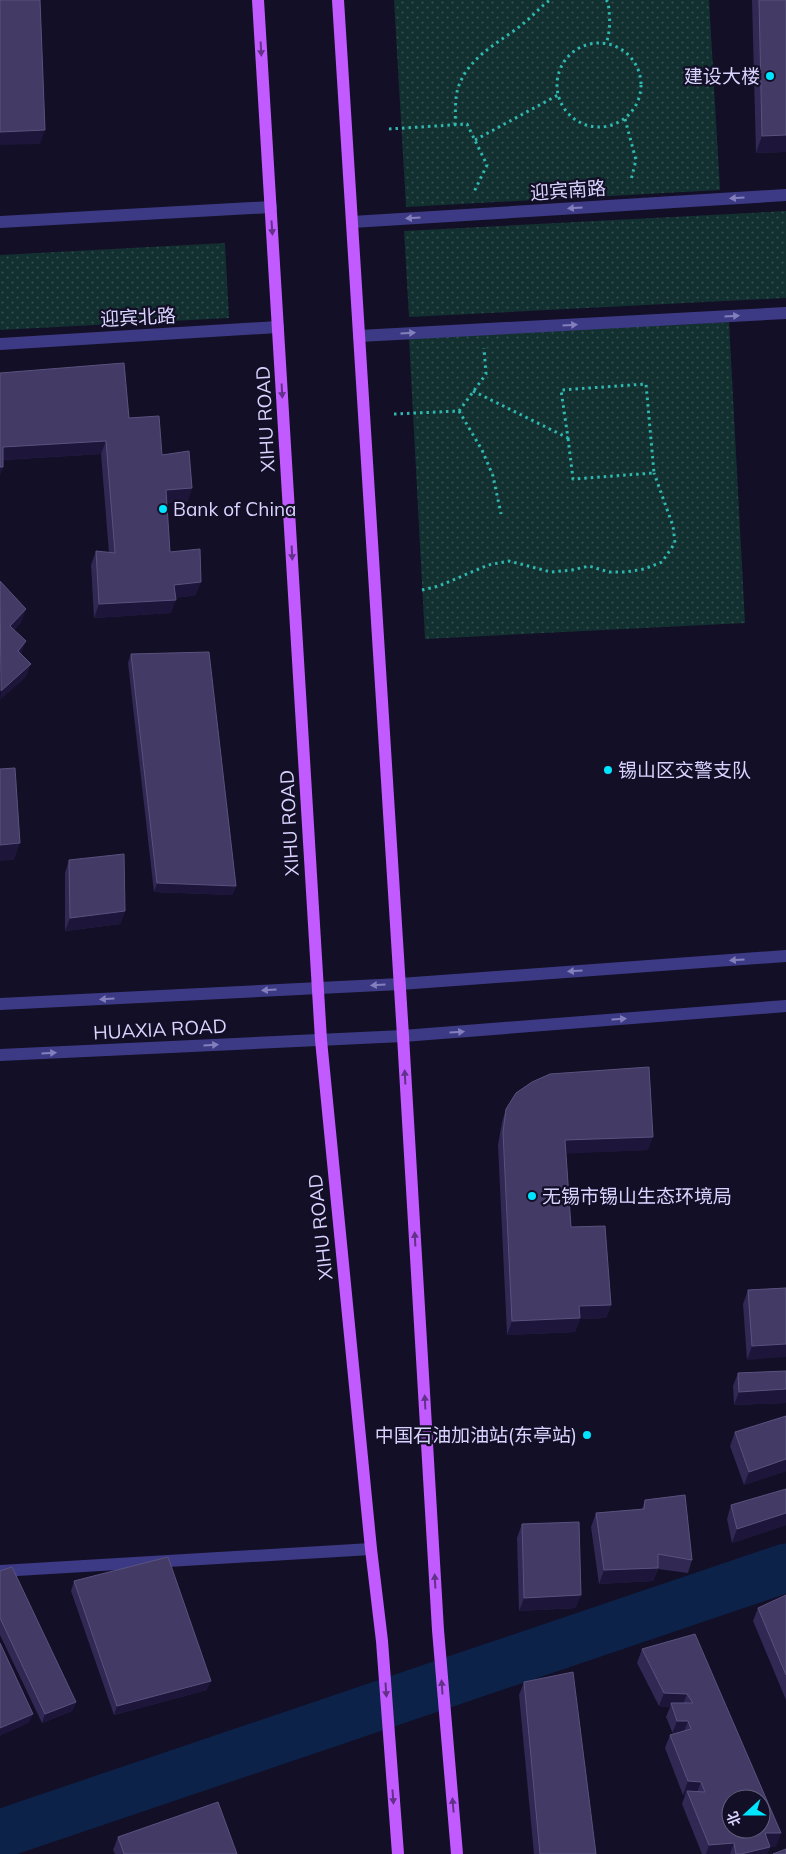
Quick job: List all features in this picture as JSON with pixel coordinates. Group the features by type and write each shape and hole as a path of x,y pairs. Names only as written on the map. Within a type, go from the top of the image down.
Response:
{"main road":[{"name":"XIHU ROAD","path":"258,0 321,1040 371,1549 382,1641 398,1854"},
{"path":"338,0 400,984 438,1630 457,1854"}],"street":[{"name":"迎宾南路","path":"352,222 786,195"},
{"path":"0,222 271,207"},
{"path":"359,336 786,313"},
{"name":"迎宾北路","path":"0,344 278,327"},
{"name":"HUAXIA ROAD","path":"0,1004 400,984 786,956"},
{"name":"HUAXIA ROAD","path":"0,1055 403,1036 786,1006"},
{"path":"0,1571 371,1549"}],"path":[{"path":"455,125 459,84 470,65 486,50 527,21 539,8 550,0"},
{"path":"606,0 611,18 610,32 606,44"},
{"path":"592,43 606,44 619,48 630,56 638,68 641,82 640,96 634,108 625,119 613,125 599,128 585,125 573,118 563,108 558,95 557,81 561,67 568,56 579,48 592,43"},
{"path":"475,140 558,95"},
{"path":"625,119 636,160 631,180"},
{"path":"389,129 467,124 487,165 473,196"},
{"path":"459,411 486,374 484,344"},
{"path":"422,590 439,586 488,565 509,561 550,572 589,566 609,572 626,572 644,570 662,562 675,543 673,526 654,473 646,384 561,390 572,479 654,473"},
{"path":"473,391 568,438"},
{"path":"394,414 459,411"},
{"path":"459,411 482,450 493,476 501,514"}],"green space":[{"path":"394,0 709,0 720,190 406,207"},
{"path":"786,211 786,298 409,317 404,231"},
{"path":"225,243 229,318 0,330 0,255"},
{"path":"729,322 745,623 425,639 409,338"}],"building":[{"path":"0,0 40,0 45,130 0,132"},
{"name":"建设大楼","path":"759,0 786,0 786,135 762,136"},
{"path":"124,363 129,418 159,416 162,455 189,451 192,488 166,490 170,552 200,549 201,582 174,585 176,600 99,604 96,551 115,553 106,441 3,447 3,467 0,467 0,373"},
{"path":"0,581 26,609 10,626 26,641 18,651 31,664 1,691"},
{"path":"209,652 236,886 157,883 131,654"},
{"path":"15,768 20,843 0,845 0,769"},
{"path":"124,854 125,911 70,918 69,860"},
{"name":"无锡市锡山生态环境局","path":"649,1067 653,1137 565,1140 571,1227 605,1226 611,1305 579,1306 580,1318 512,1321 503,1132 506,1109 516,1093 532,1082 550,1074"},
{"path":"786,1288 786,1344 752,1346 748,1290"},
{"path":"786,1371 786,1389 739,1392 738,1373"},
{"path":"786,1416 786,1459 749,1472 735,1432"},
{"path":"786,1489 786,1513 737,1529 731,1505"},
{"path":"685,1495 692,1560 658,1554 658,1568 604,1570 596,1513 644,1509 645,1500"},
{"path":"579,1522 581,1595 524,1598 522,1524"},
{"path":"168,1557 211,1681 117,1706 74,1581"},
{"path":"12,1567 76,1702 45,1714 0,1618 0,1571"},
{"path":"786,1595 786,1675 758,1608"},
{"path":"695,1634 762,1789 721,1789 721,1839 767,1839 770,1847 736,1854 734,1843 709,1845 687,1791 705,1792 701,1782 688,1781 670,1735 691,1729 688,1721 677,1721 671,1703 693,1703 687,1694 664,1693 642,1649"},
{"path":"0,1643 33,1714 0,1728"},
{"path":"573,1672 596,1854 540,1854 524,1682"},
{"path":"218,1802 237,1854 124,1854 118,1837"},
{"path":"771,1810 781,1833 771,1833"},
{"path":"786,1849 786,1854 773,1854"}],"waterway":[{"path":"0,1834 786,1568"}],"place":[{"name":"建设大楼","path":"770,76"},
{"name":"Bank of China","path":"163,509"},
{"name":"锡山区交警支队","path":"608,770"},
{"name":"无锡市锡山生态环境局","path":"532,1196"},
{"name":"中国石油加油站(东亭站)","path":"587,1435"}]}
